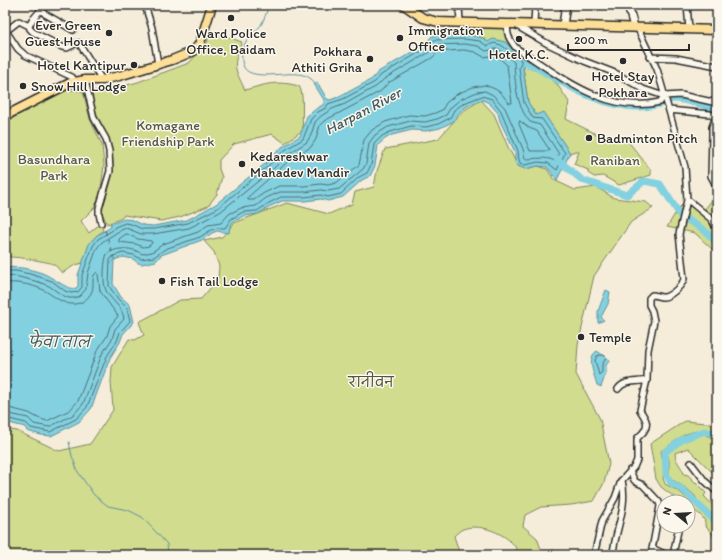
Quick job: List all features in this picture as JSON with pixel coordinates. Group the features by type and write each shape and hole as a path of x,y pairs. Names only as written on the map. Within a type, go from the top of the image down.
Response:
{"main road":[{"path":"5,115 75,81 102,80 131,74 194,51 200,43 212,5"},
{"path":"404,5 427,20 438,22 717,30"},
{"path":"562,25 566,5"},
{"path":"628,5 635,27"}],"street":[{"path":"29,26 45,5"},
{"path":"145,5 152,28 158,64"},
{"path":"459,5 460,23"},
{"path":"534,24 535,5"},
{"path":"687,5 689,29"},
{"path":"42,10 45,14 73,30"},
{"path":"75,81 72,77 26,55 18,49 5,31 19,21 29,26 33,32 62,47 67,48 75,44 79,44 102,80"},
{"path":"665,97 660,102 640,105 609,101 589,94 516,48 506,32 511,24 548,44 584,61 615,73 644,89 665,97 681,95 717,103"},
{"path":"594,555 602,522 615,498 622,480 637,460 637,439 647,425 646,419 640,410 647,380 648,350 654,321 649,305 649,298 652,295 663,298 683,284 684,279 680,232 687,200 685,167 657,69 635,27"},
{"path":"650,56 676,58 717,66"},
{"path":"85,80 94,118 106,139 109,151 110,171 99,208 101,223"},
{"path":"668,108 716,116 712,127 715,136 711,176 717,187"},
{"path":"687,200 711,219 717,228"},
{"path":"618,389 621,385 627,382 641,382 647,380"},
{"path":"691,463 705,481 717,492"},
{"path":"630,470 634,480 643,484 656,499"},
{"path":"613,553 623,508 624,492 622,480"},
{"path":"651,555 656,529"},
{"path":"652,548 672,555 677,534"}],"green space":[{"path":"464,26 502,28 511,43 508,46 505,42 488,42 483,38 464,34"},
{"name":"Komagane Friendship Park","path":"211,31 242,42 237,56 236,66 238,76 245,90 278,83 299,86 302,95 303,130 285,143 272,134 234,144 219,160 219,169 222,177 217,194 208,206 180,217 161,221 124,215 122,218 107,224 102,213 102,208 109,189 113,162 108,141 96,113 91,91 112,89 138,82 189,63 207,43"},
{"name":"Raniban","path":"523,67 542,72 557,84 569,102 566,119 596,134 627,140 651,170 651,175 619,185 603,176 594,177 588,173 588,170 574,164 579,152 575,151 570,153 543,113 536,116 528,102"},
{"name":"Basundhara Park","path":"68,90 83,91 90,119 102,145 104,165 100,196 94,208 81,221 89,233 101,223 103,231 92,241 83,263 75,265 62,273 57,267 49,263 22,258 5,257 5,123 48,96"},
{"name":"रानीवन","path":"481,100 494,114 518,166 525,169 538,166 547,169 554,180 575,190 596,187 614,198 646,202 653,208 631,222 594,276 578,345 576,374 600,419 609,464 604,483 594,501 571,505 541,507 525,515 523,526 537,538 541,549 538,555 520,555 513,544 497,532 483,528 469,527 459,531 454,536 460,555 5,555 5,429 17,431 59,451 90,444 113,410 111,382 112,367 129,339 135,340 144,335 139,322 180,300 201,299 218,279 219,266 214,252 204,241 222,237 234,223 287,203 329,214 352,204 355,192 374,187 377,171 385,149 438,139 463,111"},
{"path":"717,198 717,225 704,210 712,200"},
{"path":"686,201 709,219 717,231 717,241 700,226 681,215 677,210"},
{"path":"675,214 702,230 717,245 717,254 695,233 667,227"},
{"path":"685,421 717,424 717,430 699,431 686,434 661,451 664,469 663,478 665,484 682,494 670,494 661,487 656,479 650,444"},
{"path":"702,432 705,433 707,436 711,436 717,440 717,477 688,448 675,453 675,456 684,474 688,475 706,493 704,496 717,510 717,521 705,508 699,504 696,494 693,494 671,479 669,475 669,460 667,453 689,438 701,434"},
{"path":"696,505 712,518 717,529 717,543 711,532 705,526 704,520 697,512"}],"water":[{"name":"फेवा ताल","path":"464,34 483,38 488,42 493,39 505,42 528,60 523,68 528,102 536,115 543,112 570,153 557,180 547,167 538,166 525,169 518,166 515,162 515,152 500,121 498,113 489,103 483,100 466,107 459,113 454,121 440,128 426,131 412,130 392,135 378,145 375,166 370,176 362,180 343,197 328,201 321,199 282,201 258,214 244,216 233,222 230,226 229,233 217,231 202,240 161,255 156,261 142,264 133,259 123,257 114,260 113,284 121,297 130,305 134,322 123,334 110,358 91,409 79,422 51,436 27,431 25,427 5,422 5,268 10,267 33,270 69,287 76,288 78,286 78,275 89,244 96,236 111,227 110,224 125,219 133,220 143,225 153,226 187,220 216,204 266,163 282,147 300,136 307,116 324,104 324,100 314,84 317,82 327,99 330,100 341,96 372,79 378,72 423,46 432,36"},
{"path":"606,290 610,292 608,304 601,317 604,320 598,323 598,311"},
{"path":"597,351 610,360 606,365 606,373 601,387 597,385 591,362"}],"waterway":[{"path":"269,5 261,25 249,36 245,44 242,51 243,65 246,70 252,73 260,75 303,75 307,76 315,83"},
{"path":"526,62 574,89 612,104 642,107 663,103 671,99 677,99 717,110"},
{"path":"557,159 582,180 627,195 644,181 660,184 680,215 704,230 717,243"},
{"path":"717,435 705,431 683,439 665,452 666,474 671,483 682,489 717,523"},
{"path":"69,442 78,472 94,495 108,506 128,510 142,517 167,544 168,555"}],"ferry route":[{"path":"105,230 115,261"}],"place":[{"name":"Ward Police Office, Baidam","path":"231,18"},
{"name":"Ever Green Guest House","path":"109,33"},
{"name":"Immigration Office","path":"400,38"},
{"name":"Hotel K.C.","path":"519,39"},
{"name":"Pokhara Athiti Griha","path":"370,59"},
{"name":"Hotel Stay Pokhara","path":"623,61"},
{"name":"Hotel Kantipur","path":"134,65"},
{"name":"Snow Hill Lodge","path":"23,86"},
{"name":"Badminton Pitch","path":"589,138"},
{"name":"Kedareshwar Mahadev Mandir","path":"242,164"},
{"name":"Fish Tail Lodge","path":"162,281"},
{"name":"Temple","path":"581,337"}],"water label":[{"name":"Harpan River","path":"363,111"}]}
